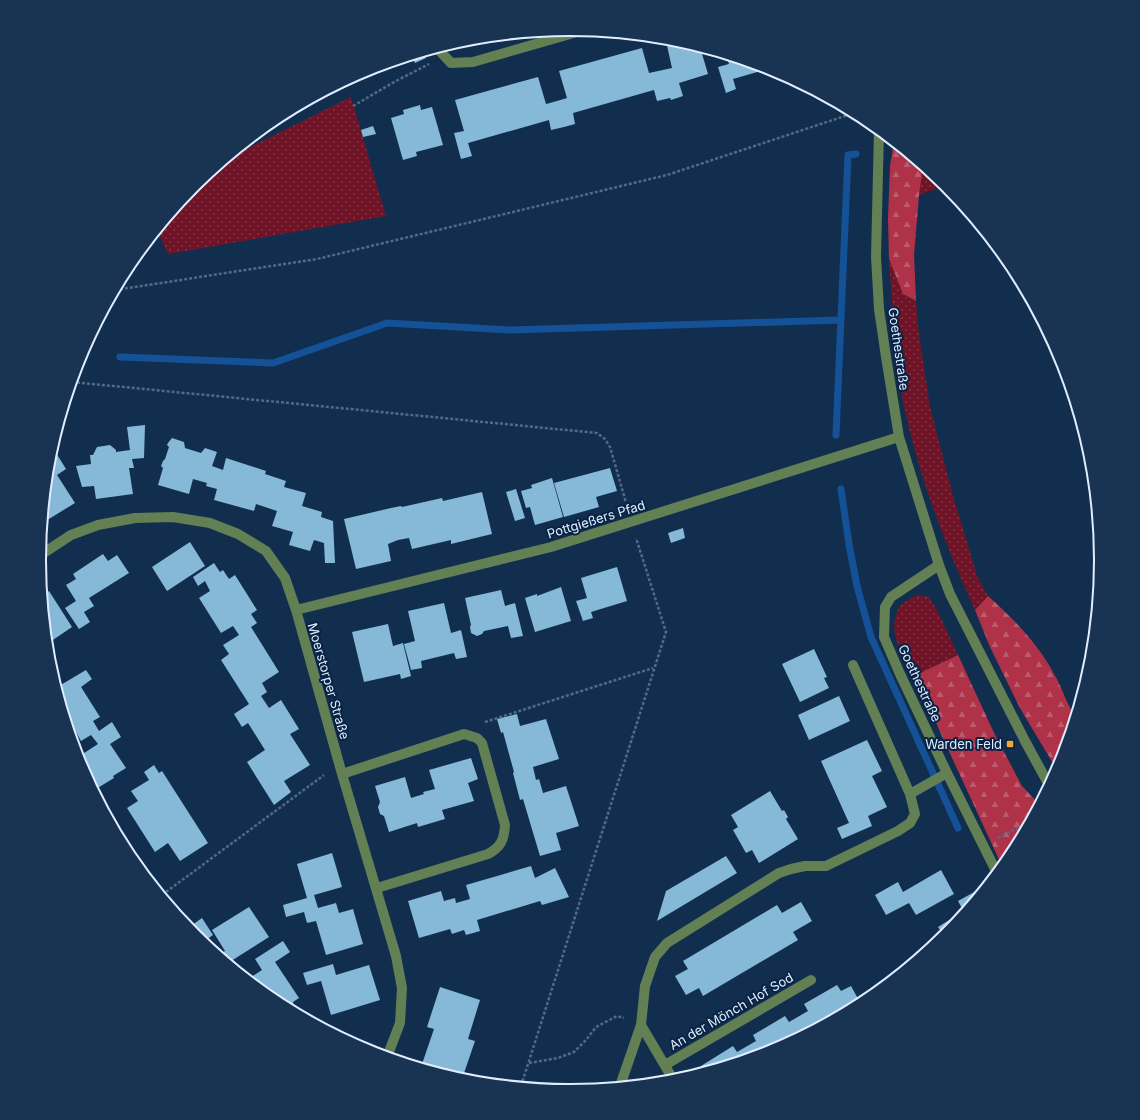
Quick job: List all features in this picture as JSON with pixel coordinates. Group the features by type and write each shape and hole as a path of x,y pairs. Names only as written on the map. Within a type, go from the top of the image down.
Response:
{"street":[{"path":"441,52 450,63 473,62 562,36"},
{"name":"Goethestraße","path":"879,137 876,257 879,309 899,436 939,566 950,594 1046,779"},
{"name":"Pottgießers Pfad","path":"296,610 551,547 899,436"},
{"name":"Moerstorper Straße","path":"46,551 72,535 98,525 136,518 173,517 210,523 238,534 266,551 285,578 296,610 340,769 396,956 402,988 400,1023 389,1051"},
{"name":"Goethestraße","path":"939,566 891,597 885,607 884,637 900,674 994,868"},
{"path":"622,1081 641,1025 645,986 655,957 667,943 779,873 805,866 826,866 898,831 910,823 915,814 910,794 853,665"},
{"path":"340,769 464,734 477,738 482,743 505,825 505,834 497,849 488,854 376,888"},
{"path":"910,794 947,773"},
{"name":"An der Mönch Hof Sod","path":"665,1065 811,980"},
{"name":"An der Mönch Hof Sod","path":"641,1025 670,1074"}],"path":[{"path":"353,106 396,81 428,65 435,54"},
{"path":"122,289 317,259 667,175 846,115"},
{"path":"77,383 597,433 605,439 610,447 666,632 522,1082"},
{"path":"464,734 472,726 654,668"},
{"path":"165,893 340,769"},
{"path":"982,846 1022,826"},
{"path":"529,1063 558,1058 574,1052 596,1027 617,1016 641,1025"}],"shaded area":[{"path":"351,97 386,216 168,254 159,235 199,189 244,150"},
{"path":"922,172 939,187 919,195"},
{"path":"889,259 903,294 916,301 918,327 930,407 952,492 977,576 988,596 975,610 936,517 915,452 900,386 895,353"},
{"path":"916,595 929,597 938,612 958,655 916,675 905,659 897,642 894,624 900,606"}],"green space":[{"path":"893,147 922,172 914,255 916,301 903,294 889,259 888,219 890,166"},
{"path":"988,596 1033,642 1041,652 1057,679 1072,710 1053,763 1020,708 990,647 975,610"},
{"path":"958,655 995,735 1022,786 1036,800 1024,822 999,860 941,734 916,675"}],"building":[{"path":"667,45 702,53 708,74 679,83 683,96 671,100 670,98 657,101 654,90 573,113 575,124 551,130 549,120 468,143 472,156 461,159 454,133 464,131 455,100 538,77 546,104 557,101 567,98 559,71 642,48 649,73 672,68"},
{"path":"425,57 426,58 415,63 414,60"},
{"path":"728,61 759,72 733,79 736,89 726,93 718,67 729,64"},
{"path":"420,105 421,110 432,107 443,145 416,152 417,156 403,160 391,118 404,114 403,110"},
{"path":"373,126 376,134 363,137 361,130"},
{"path":"145,425 144,458 132,459 134,468 129,468 133,494 96,499 94,486 82,487 76,466 91,464 90,455 93,455 97,447 110,445 116,450 116,452 130,450 127,427"},
{"path":"172,438 184,442 185,448 201,453 205,448 217,452 212,466 223,470 226,458 266,471 265,474 286,481 284,487 306,493 302,506 322,512 321,517 333,521 335,563 325,563 324,543 314,540 310,551 289,545 293,532 272,526 277,511 256,504 254,511 214,500 217,489 206,486 207,483 193,479 189,494 158,485 163,468 161,466 169,447 167,445"},
{"path":"57,454 66,469 57,475 75,503 48,520 50,492"},
{"path":"610,468 617,491 596,497 599,507 564,517 554,483"},
{"path":"552,478 563,517 535,525 530,507 526,508 521,491 532,488 531,485"},
{"path":"516,489 525,518 515,521 506,492"},
{"path":"482,492 492,534 451,544 451,540 412,549 409,538 398,540 388,544 391,561 356,569 344,519 401,506 442,498 443,501"},
{"path":"683,528 685,538 671,543 668,533"},
{"path":"190,542 205,566 167,591 152,567"},
{"path":"103,554 108,561 117,555 129,573 89,598 94,606 84,612 90,622 79,629 65,608 76,601 66,585 76,579 73,574"},
{"path":"214,563 220,572 223,570 229,579 235,575 257,610 251,614 257,623 251,627 279,672 262,683 267,692 261,696 269,708 281,700 299,729 290,734 310,765 284,781 291,792 274,805 247,762 265,750 248,723 242,727 234,714 249,704 221,660 229,654 223,645 239,635 233,626 221,633 199,598 210,591 205,581 198,586 193,577"},
{"path":"617,567 627,601 591,612 593,618 583,621 576,601 587,598 581,578"},
{"path":"561,587 571,621 535,632 525,598 537,594 537,596"},
{"path":"501,590 505,606 515,603 523,636 511,638 508,626 484,631 482,634 477,636 471,633 471,625 465,598"},
{"path":"49,591 72,627 52,640 50,628 47,592"},
{"path":"444,603 451,633 461,630 467,657 456,659 454,653 421,661 422,668 411,670 404,644 415,641 408,611"},
{"path":"388,624 393,646 403,643 411,676 401,679 400,674 364,682 352,632"},
{"path":"814,649 827,677 824,678 829,688 800,702 782,664"},
{"path":"86,670 92,679 81,687 100,717 93,721 99,731 112,722 121,737 110,744 126,768 113,776 114,778 98,788 83,754 98,744 91,735 81,741 76,732 61,685"},
{"path":"839,696 850,721 809,740 798,715"},
{"path":"517,714 520,726 546,719 559,759 533,767 536,780 539,779 543,793 566,786 579,826 556,833 561,850 540,856 523,799 520,800 503,732 501,733 497,719"},
{"path":"867,740 882,771 872,776 887,807 868,816 872,826 842,839 837,828 849,823 821,761"},
{"path":"471,758 478,779 468,783 474,801 442,810 445,819 418,827 417,823 389,832 384,816 380,814 378,807 380,802 375,786 405,777 411,798 424,794 423,792 435,789 429,770"},
{"path":"154,765 159,773 162,771 208,843 180,861 168,843 155,852 127,808 138,801 131,791 149,780 144,772"},
{"path":"770,791 782,811 784,810 788,817 786,819 798,839 759,863 752,850 746,853 733,830 738,827 731,815"},
{"path":"332,853 342,887 314,895 318,908 336,903 339,913 353,909 363,944 326,955 316,921 307,923 304,912 286,917 283,905 307,898 297,864"},
{"path":"726,856 737,873 657,921 666,891"},
{"path":"531,866 535,878 555,868 569,897 542,905 540,901 477,920 480,931 466,935 464,930 452,934 450,929 419,938 408,901 441,891 444,901 455,898 456,903 470,899 466,885"},
{"path":"941,870 954,894 916,915 909,903 886,915 875,895 898,882 903,892"},
{"path":"976,891 962,908 958,901"},
{"path":"801,902 812,921 793,932 798,940 703,996 699,988 686,995 675,976 688,969 683,961 777,905 782,913"},
{"path":"249,907 269,937 232,960 223,952 225,951 212,930"},
{"path":"202,918 213,935 208,939 193,924"},
{"path":"953,918 943,928 940,930 938,927"},
{"path":"283,941 290,952 275,962 299,998 293,1002 294,1005 252,977 262,970 255,959"},
{"path":"333,964 336,975 369,965 380,1000 331,1015 321,981 307,985 303,973"},
{"path":"837,985 841,991 851,986 858,998 802,1030 771,1044 702,1067 733,1046 737,1052 756,1041 753,1035 785,1016 789,1022 808,1011 804,1004"},
{"path":"440,987 480,1000 468,1039 475,1041 464,1073 423,1062 434,1029 427,1027"}],"waterway":[{"path":"836,435 848,155 856,154"},
{"path":"120,357 273,363 387,323 510,330 841,320"},
{"path":"841,489 857,586 871,637 958,828"}],"place":[{"name":"Warden Feld","path":"1010,744"}]}
